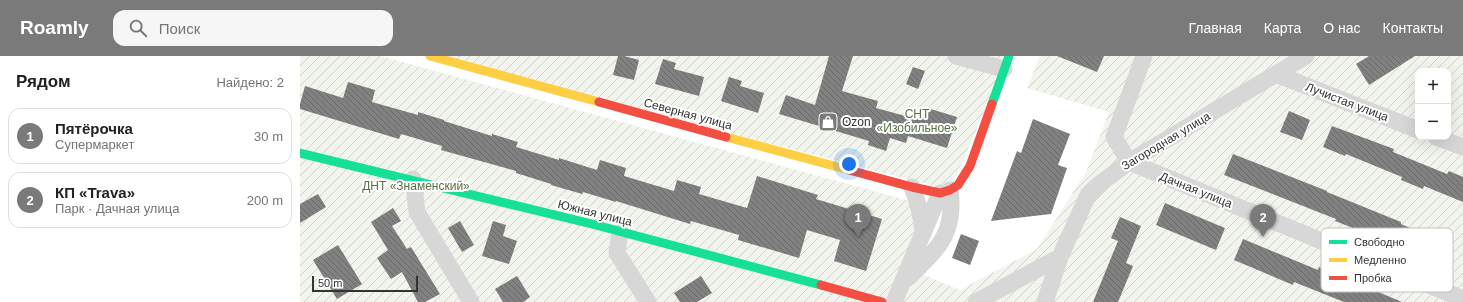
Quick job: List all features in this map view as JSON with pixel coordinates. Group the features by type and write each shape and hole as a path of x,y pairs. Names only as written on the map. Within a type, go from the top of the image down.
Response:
{"street":[{"name":"Северная улица","path":"430,56 912,187 945,192"},
{"path":"894,302 923,235 945,192 958,185 970,166 1006,63 956,56"},
{"path":"1129,162 1114,137 1144,56"},
{"name":"Загородная улица","path":"1045,302 1060,257 1088,195 1098,185 1129,162 1276,74 1298,58"},
{"name":"Лучистая улица","path":"1276,74 1415,129"},
{"path":"1444,140 1463,147"},
{"name":"Южная улица","path":"300,153 412,179 620,232 882,302"},
{"name":"Дачная улица","path":"1129,162 1321,241"},
{"path":"412,179 417,212 471,302"},
{"path":"912,187 919,207 923,235"},
{"path":"902,284 943,239 950,224 952,206 945,192"},
{"path":"620,232 617,253 648,302"},
{"path":"976,302 1060,257"},
{"name":"Дачная улица","path":"1446,292 1463,299"}],"green space":[{"name":"ДНТ «Знаменский»","path":"300,56 380,56 939,209 912,270 960,290 1037,249 1086,172 1109,112 1027,88 1040,56 1463,56 1463,302 300,302"},
{"name":"СНТ «Изобильное»","path":"430,56 1009,56 950,190"}],"building":[{"path":"618,56 639,60 634,80 613,75"},
{"path":"829,56 853,56 842,91 878,101 876,108 920,120 924,107 957,117 947,148 908,136 906,143 890,138 886,151 868,145 869,141 779,114 786,95 815,105"},
{"path":"1057,56 1104,56 1097,72"},
{"path":"1369,56 1415,56 1369,85 1356,64"},
{"path":"663,59 676,63 674,69 704,77 699,96 655,84"},
{"path":"913,67 925,71 918,89 906,84"},
{"path":"729,77 742,81 740,86 764,93 758,113 721,101"},
{"path":"348,82 375,90 372,102 418,115 418,112 492,136 492,134 518,142 516,147 597,170 600,160 626,168 624,176 674,191 677,180 701,187 699,194 747,208 757,176 818,195 816,199 882,219 866,271 834,261 840,240 807,230 799,258 738,240 739,235 691,221 690,224 616,201 583,192 582,194 551,185 516,173 516,171 441,150 442,146 401,134 399,139 300,109 305,86 343,98"},
{"path":"1289,111 1310,120 1302,140 1280,132"},
{"path":"1033,119 1070,134 1058,165 1067,168 1051,214 991,221 1017,151 1021,153"},
{"path":"1332,126 1394,149 1393,152 1447,174 1449,171 1463,177 1463,202 1424,186 1423,189 1401,180 1402,177 1346,154 1345,156 1323,147"},
{"path":"1233,154 1327,191 1401,222 1401,224 1410,228 1353,228 1335,221 1336,219 1224,175"},
{"path":"318,194 326,207 300,223 300,204"},
{"path":"1165,203 1225,228 1216,250 1156,225"},
{"path":"393,208 401,221 392,226 407,249 411,247 440,294 425,302 418,302 402,272 391,279 377,258 388,250 371,222"},
{"path":"1120,217 1141,226 1126,263 1133,266 1118,302 1093,302 1118,241 1111,238"},
{"path":"460,221 474,245 462,252 448,228"},
{"path":"493,221 506,225 503,236 517,241 509,264 482,256"},
{"path":"961,234 979,241 970,265 952,258"},
{"path":"1243,239 1318,270 1319,267 1321,268 1321,292 1378,292 1402,302 1344,302 1294,282 1293,285 1234,260"},
{"path":"338,245 362,284 337,299 313,260"},
{"path":"517,276 530,297 523,302 503,302 495,289"},
{"path":"701,276 712,293 697,302 680,302 674,293"}],"traffic: fast":[{"path":"992,104 1009,56"},
{"path":"300,153 592,224 821,285"}],"traffic: slow":[{"path":"430,56 599,102"},
{"path":"726,137 849,170"}],"traffic: jam":[{"path":"599,102 726,137"},
{"path":"849,170 940,193 950,190 958,185 970,166 992,104"},
{"path":"821,285 882,302"}],"place":[{"name":"Ozon","path":"828,122"},
{"name":"Пятёрочка","path":"858,237"},
{"name":"КП «Trava»","path":"1263,237"}]}
